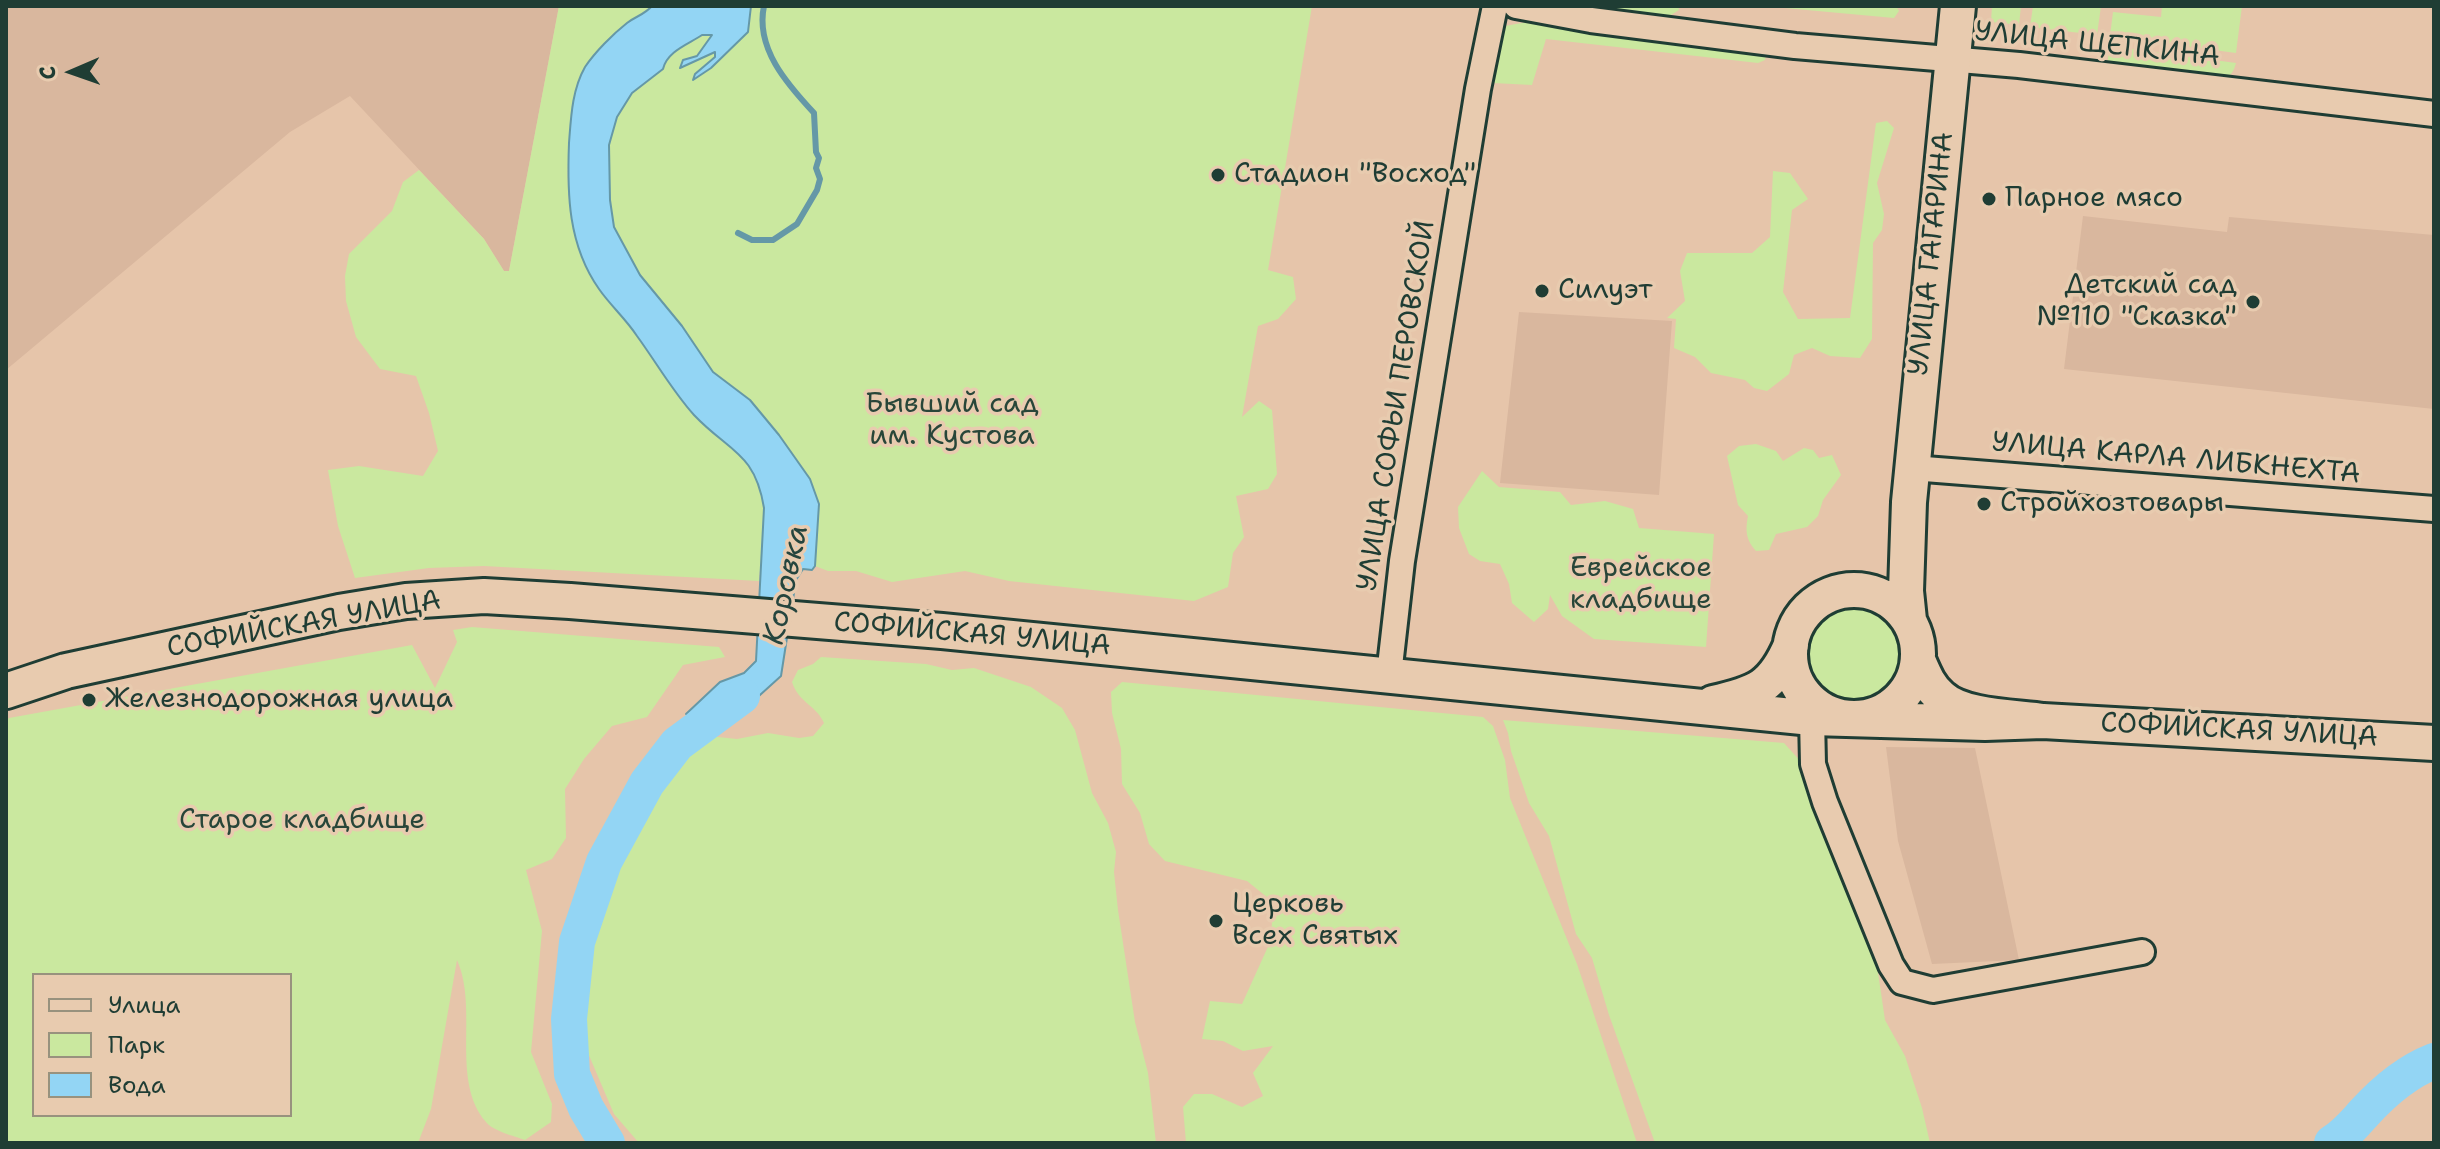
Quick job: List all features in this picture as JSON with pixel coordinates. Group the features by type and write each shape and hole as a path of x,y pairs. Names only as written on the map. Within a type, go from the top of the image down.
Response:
{"main road":[{"name":"УЛИЦА ГАГАРИНА","path":"1918,660 1917,639 1909,620 1906,591 1909,502 1958,6"},
{"name":"УЛИЦА ГАГАРИНА","path":"1791,645 1800,620 1808,610 1830,595 1856,590 1891,558 1909,502"},
{"path":"1856,590 1880,595 1909,620"},
{"name":"СОФИЙСКАЯ УЛИЦА","path":"6,691 66,671 339,612 419,599 512,597 825,622 1812,718 1985,723 2043,721"},
{"name":"СОФИЙСКАЯ УЛИЦА","path":"1691,707 1738,697 1761,687 1780,669 1791,645"},
{"path":"1791,645 1793,673 1806,697 1829,714 1856,719 1879,714 1899,701 1912,683 1918,660"},
{"name":"СОФИЙСКАЯ УЛИЦА","path":"1918,660 1933,689 1952,705 1985,713 2043,721 2434,743"},
{"name":"СОФИЙСКАЯ УЛИЦА","path":"6,666 66,671"}],"street":[{"name":"УЛИЦА СОФЬИ ПЕРОВСКОЙ","path":"1389,675 1402,561 1478,89 1495,6"},
{"name":"УЛИЦА ЩЕПКИНА","path":"1516,6 1591,20 1795,46 2073,71 2434,114"},
{"name":"УЛИЦА КАРЛА ЛИБКНЕХТА","path":"1912,468 2434,509"},
{"path":"1812,718 1813,764 1825,802 1891,965 1902,982 1933,990 2142,952"}],"shaded area":[{"path":"6,6 559,6 509,271 504,271 484,239 350,96 290,132 6,370"},
{"name":"Детский сад №110 \"Сказка\"","path":"2083,216 2227,232 2229,217 2434,235 2434,409 2064,369"},
{"path":"1519,312 1672,321 1659,495 1500,483"},
{"path":"1886,747 1975,748 2019,960 1932,964 1898,841"}],"green space":[{"path":"559,6 654,6 628,24 592,57 582,79 568,162 574,229 580,251 598,287 630,325 690,410 742,455 755,473 764,513 759,581 484,566 429,568 355,578 338,526 328,470 359,466 423,476 438,451 416,376 380,369 356,337 346,301 345,276 349,254 392,211 403,182 419,170 484,239 504,271 509,271"},
{"name":"Бывший сад им. Кустова","path":"751,6 1312,6 1268,270 1293,277 1296,299 1278,319 1258,326 1242,417 1259,401 1272,410 1277,474 1268,489 1236,496 1244,537 1233,553 1228,587 1194,601 1009,581 965,571 892,582 856,571 828,571 815,566 819,504 810,479 750,400 713,372 682,326 640,275 614,227 610,200 609,145 617,117 632,93 663,69 670,56 683,45 698,37 712,35 696,56 683,60 691,62 715,52 716,57 695,74 694,79 737,40"},
{"path":"1545,6 1678,6 1679,10 1661,21 1768,49 1765,60 1758,63 1546,39 1532,85 1493,83 1505,26 1533,21"},
{"path":"1763,6 1896,6 1899,11 1894,18"},
{"path":"1992,6 2021,6 2019,25 1991,22"},
{"path":"2033,6 2101,6 2097,35 2030,27"},
{"path":"2162,6 2242,6 2236,53 2110,36 2113,12 2161,17"},
{"path":"2110,46 2236,63 2232,73 2223,79 2107,64"},
{"path":"1887,121 1894,128 1877,183 1884,214 1882,230 1873,243 1872,339 1860,358 1830,356 1812,348 1794,355 1789,374 1767,391 1754,388 1745,380 1711,373 1695,357 1674,348 1676,319 1667,318 1685,301 1680,271 1687,253 1752,253 1770,237 1773,171 1790,173 1808,199 1792,210 1783,292 1798,319 1850,318 1876,123"},
{"path":"1756,444 1776,451 1783,461 1804,448 1813,450 1819,458 1832,455 1841,475 1823,500 1818,516 1807,527 1776,534 1769,550 1756,551 1748,539 1748,516 1738,505 1727,456 1739,446"},
{"name":"Еврейское кладбище","path":"1482,471 1499,487 1560,492 1571,505 1605,501 1633,509 1639,528 1714,534 1706,647 1594,639 1562,616 1550,595 1548,609 1534,622 1512,603 1509,584 1500,564 1480,561 1469,554 1459,528 1458,507"},
{"path":"1855,606 1873,610 1889,620 1899,636 1903,654 1899,672 1889,688 1873,698 1855,702 1837,698 1821,688 1811,672 1807,654 1811,636 1821,620 1837,610"},
{"name":"Старое кладбище","path":"472,627 719,647 725,657 683,665 647,717 612,726 584,759 565,789 566,838 552,859 526,870 542,931 531,1052 552,1104 551,1122 525,1140 489,1125 475,1105 467,1065 466,1000 457,960 431,1109 418,1143 7,1143 6,721 412,645 435,688 457,642 453,630"},
{"path":"821,657 926,664 952,670 974,668 1031,687 1062,708 1075,730 1092,793 1108,823 1116,852 1114,872 1118,910 1135,1022 1148,1073 1156,1143 639,1143 614,1114 585,1046 586,962 600,906 621,849 670,767 708,736 737,739 768,733 799,738 813,736 824,723 792,682 798,670"},
{"path":"1122,682 1483,717 1493,726 1505,760 1510,798 1577,964 1637,1143 1186,1143 1183,1107 1194,1094 1212,1094 1242,1107 1263,1096 1253,1073 1273,1046 1243,1051 1223,1041 1202,1039 1210,1001 1242,1004 1271,940 1273,902 1247,881 1165,861 1149,844 1140,813 1122,784 1121,749 1112,713 1111,692"},
{"path":"1503,720 1784,743 1803,764 1816,820 1840,864 1876,959 1885,1020 1905,1056 1930,1143 1655,1143 1592,958 1576,934 1549,836 1529,803"}],"water":[{"path":"652,6 751,6 748,32 711,68 693,80 695,74 715,57 715,52 680,68 683,60 697,56 712,35 702,35 669,57 663,69 632,93 617,117 609,145 614,227 640,275 682,326 713,372 750,400 779,435 810,479 819,504 815,566 812,570 803,569 796,580 781,676 718,733 686,714 720,682 744,673 756,661 764,508 760,489 739,454 686,406 633,330 599,289 581,255 569,200 571,123 581,76 589,61 610,38"}],"waterway":[{"path":"738,233 752,240 773,240 797,224 820,179 816,168 819,158 814,113 784,77 769,51 762,21 764,6"},
{"name":"Коровка","path":"607,1143 586,1108 572,1074 569,1019 577,942 604,862 647,783 677,744 742,696"},
{"name":"Коровка","path":"2332,1143 2396,1083 2434,1061"}],"place":[{"name":"Стадион \"Восход\"","path":"1218,175"},
{"name":"Парное мясо","path":"1989,199"},
{"name":"Силуэт","path":"1542,291"},
{"name":"Детский сад №110 \"Сказка\"","path":"2253,302"},
{"name":"Стройхозтовары","path":"1984,504"},
{"name":"Железнодорожная улица","path":"89,700"},
{"name":"Церковь Всех Святых","path":"1216,921"}]}
